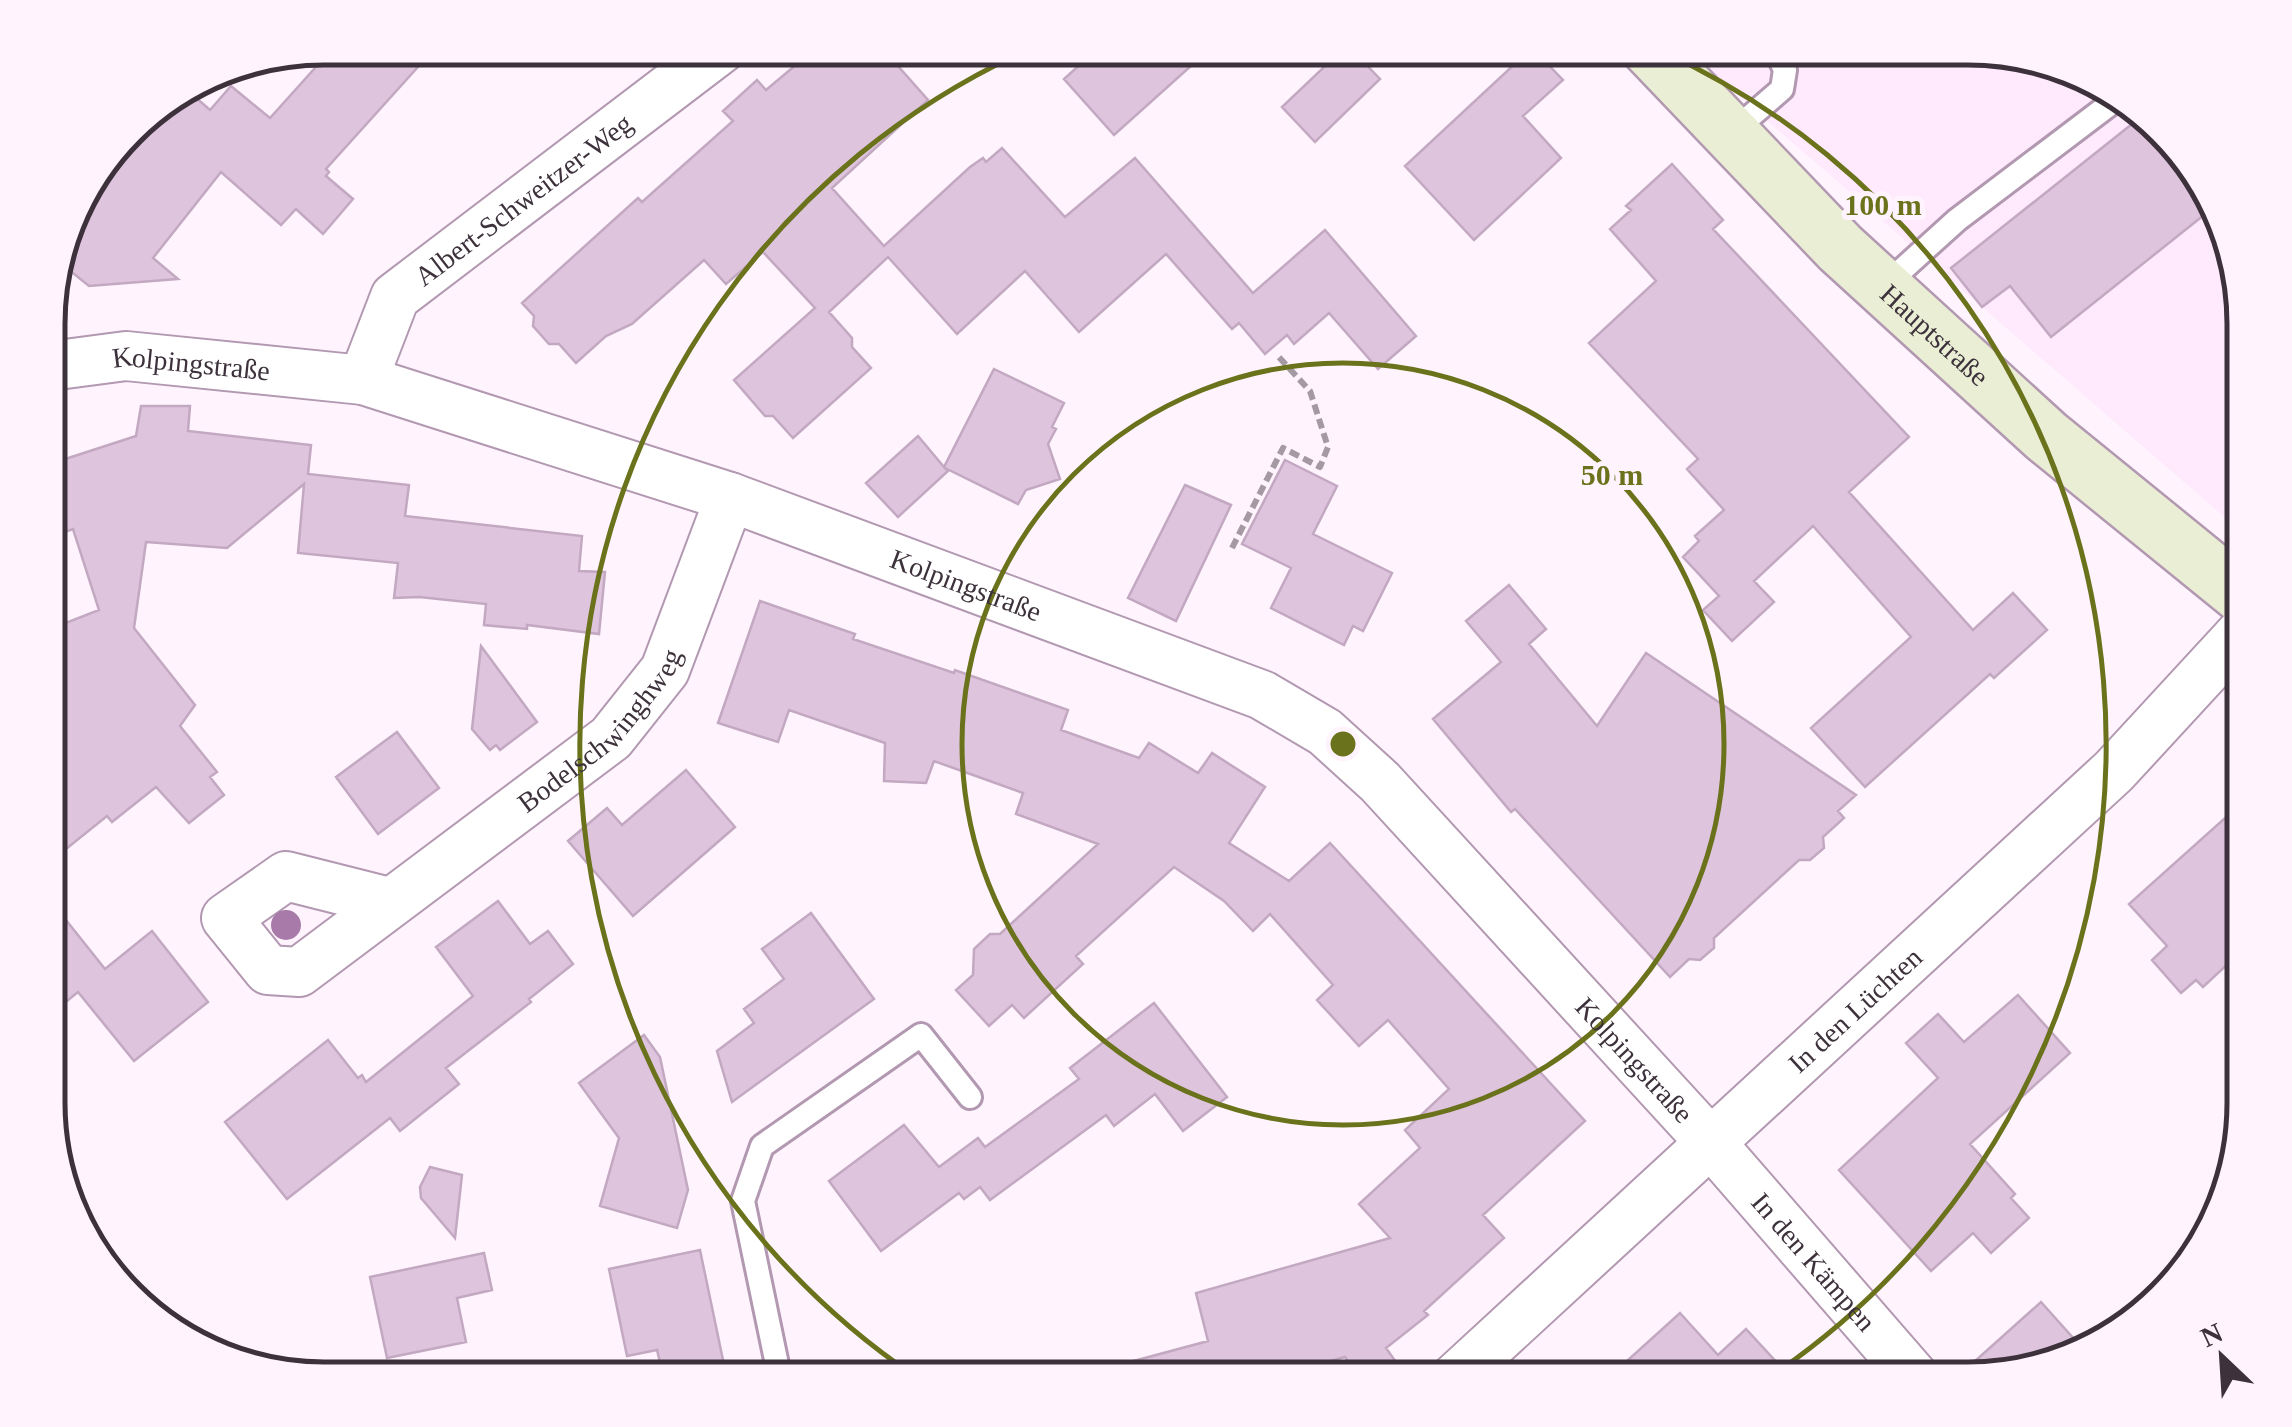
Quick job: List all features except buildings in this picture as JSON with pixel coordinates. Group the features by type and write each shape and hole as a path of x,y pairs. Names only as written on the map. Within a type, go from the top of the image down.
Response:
{"main road":[{"name":"Hauptstraße","path":"1666,65 1840,248 2046,436 2226,582"}],"street":[{"name":"Albert-Schweitzer-Weg","path":"362,380 395,297 700,65"},
{"name":"Kolpingstraße","path":"65,364 126,356 362,380 730,498 1262,695 1324,732 1380,782 1711,1143"},
{"name":"Bodelschwinghweg","path":"390,902 611,738 665,670 730,498"},
{"name":"In den Lüchten","path":"1473,1361 2114,771 2226,650"},
{"name":"In den Kämpen","path":"1711,1143 1900,1361"}],"lane":[{"path":"1731,134 1782,89 1782,65"},
{"path":"1884,287 1957,220 2107,106"},
{"path":"776,1362 743,1201 762,1146 921,1035 970,1097"}],"path":[{"path":"1232,548 1282,448 1320,468 1328,447 1310,392 1276,355"}],"shaded area":[{"path":"1704,65 2001,67 2035,74 2082,92 2139,129 2183,180 2207,225 2218,257 2226,307 2226,518"}]}
